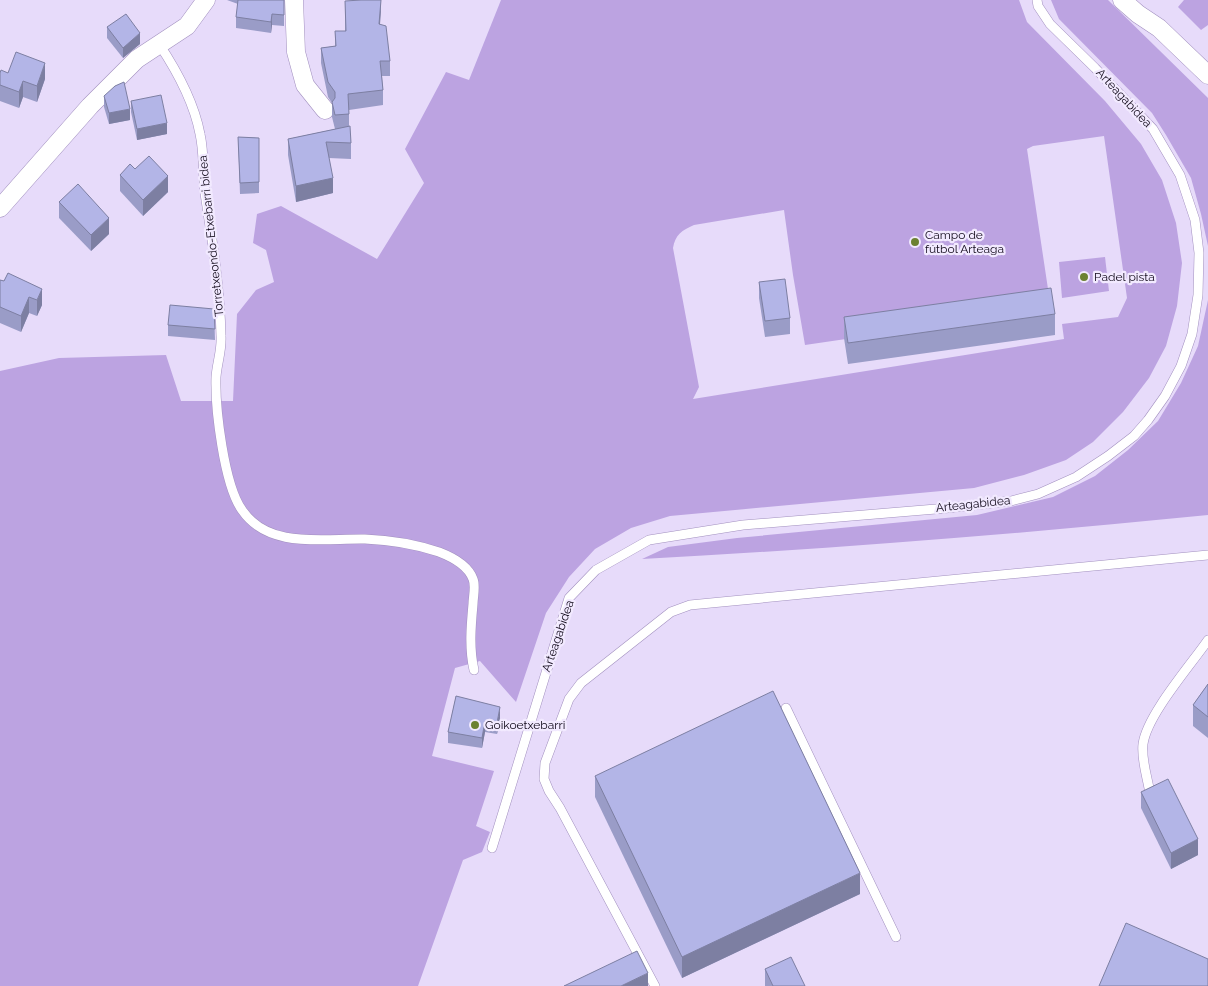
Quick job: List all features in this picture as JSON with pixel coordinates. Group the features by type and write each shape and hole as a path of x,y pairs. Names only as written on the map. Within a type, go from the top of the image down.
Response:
{"street":[{"path":"0,208 90,106 137,59 187,26 206,0"},
{"path":"294,0 296,52 305,86 325,110"},
{"path":"1122,0 1138,14 1159,28 1208,75"},
{"path":"1138,0 1146,8 1159,28"}],"lane":[{"name":"Arteagabidea","path":"492,848 569,598 596,570 649,540 742,525 957,507 1011,501 1038,494 1076,477 1134,436 1165,396 1181,366 1192,334 1198,295 1199,253 1195,220 1180,174 1153,129 1050,24 1038,6 1037,0"},
{"name":"Torretxeondo-Etxebarri bidea","path":"159,44 178,72 200,134 204,188 218,282 222,338 216,376 217,404 226,469 234,494 242,510 257,526 281,536 302,540 366,539 395,541 450,556 466,567 474,580 471,636 471,657 474,670"},
{"path":"655,986 544,779 545,763 569,699 581,683 671,612 690,605 1208,555"},
{"path":"1150,794 1143,746 1146,731 1157,711 1208,640"},
{"path":"786,708 896,937"}],"shaded area":[{"path":"501,0 1019,0 1027,22 1105,101 1141,144 1162,180 1176,223 1182,263 1177,306 1166,346 1149,378 1123,412 1093,442 1066,460 1024,475 974,488 670,516 631,528 595,549 569,577 546,613 516,702 480,661 455,668 432,756 494,771 476,826 490,832 482,852 463,860 418,986 0,986 0,371 59,358 166,355 181,401 233,401 237,314 256,290 274,282 266,250 253,243 257,214 281,206 377,259 424,183 405,149 446,72 469,80","holes":["1104,136 1127,298 1118,317 1062,324 1064,339 693,399 699,387 673,248 675,240 680,234 694,225 784,210 805,345 1051,309 1027,149 1033,146"]},
{"path":"1051,0 1108,0 1208,98 1208,246 1191,178 1152,113 1059,19"},
{"path":"1184,0 1208,0 1208,25 1201,30 1178,7"},
{"name":"Padel pista","path":"1105,257 1109,291 1062,298 1059,262"},
{"path":"1208,300 1208,515 784,551 642,559 668,547 737,538 977,515 1053,497 1095,476 1128,450 1158,421 1181,383 1198,346"}],"building":[{"path":"238,0 284,0 284,15 272,14 271,22 236,17"},
{"path":"381,0 379,24 386,26 390,61 380,61 383,90 348,94 349,114 335,115 332,102 335,98 335,92 328,82 321,48 336,46 335,31 346,31 345,1"},
{"path":"126,14 140,33 123,48 107,27"},
{"path":"16,52 45,63 37,86 23,81 19,92 0,85 1,70 8,73"},
{"path":"124,82 130,109 109,113 104,96 115,86"},
{"path":"161,95 167,123 137,129 131,101"},
{"path":"350,126 351,143 326,142 333,178 296,186 288,139"},
{"path":"238,137 259,138 259,182 240,183"},
{"path":"149,156 168,176 143,200 120,175 130,164 135,169"},
{"path":"78,184 109,218 91,235 59,202"},
{"path":"8,273 42,289 37,300 29,297 21,316 0,307 0,280 4,281"},
{"path":"785,279 790,318 765,321 759,282"},
{"path":"1051,288 1055,314 848,343 844,317"},
{"path":"170,305 214,309 215,329 168,325"},
{"path":"1208,684 1208,717 1193,705"},
{"path":"773,691 860,873 682,957 595,776"},
{"name":"Goikoetxebarri","path":"456,696 500,707 497,723 485,721 482,738 448,732"},
{"path":"1168,779 1198,839 1171,853 1141,792"},
{"path":"1126,923 1208,959 1208,986 1099,986"},
{"path":"637,951 648,973 621,986 564,986"},
{"path":"791,957 805,986 773,986 765,969"}],"place":[{"name":"Campo de fútbol Arteaga","path":"915,242"},
{"name":"Padel pista","path":"1084,277"},
{"name":"Goikoetxebarri","path":"475,725"}]}
